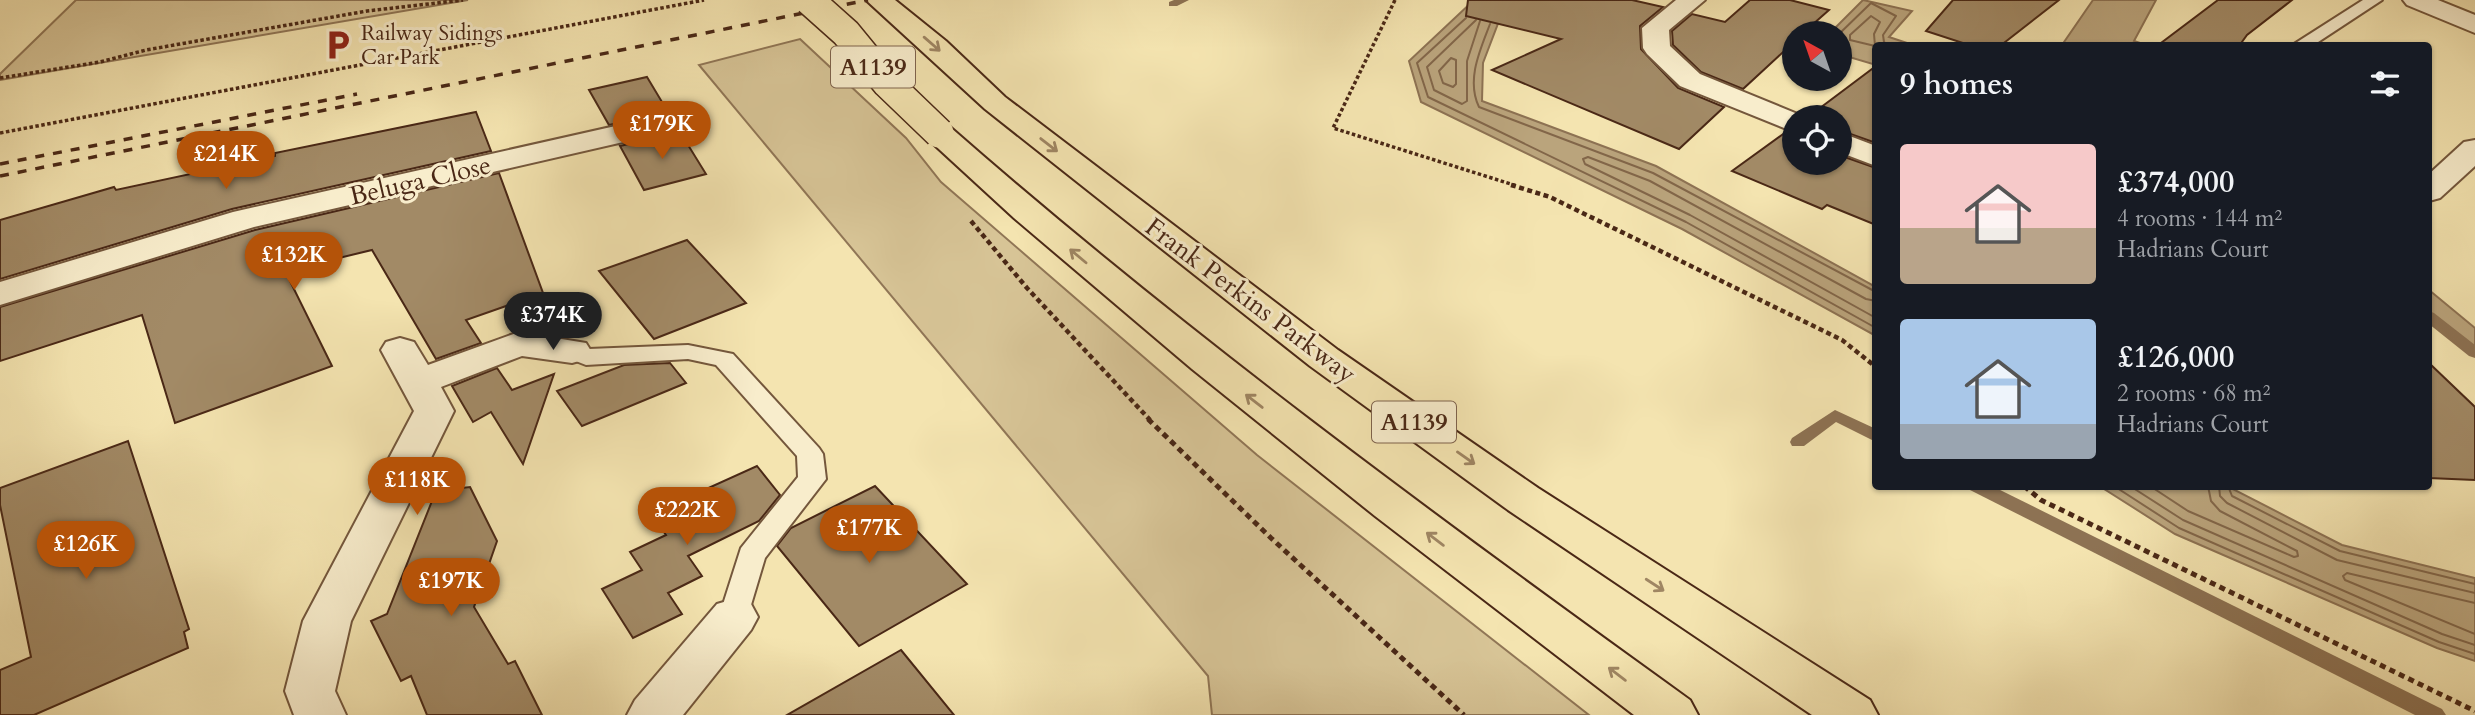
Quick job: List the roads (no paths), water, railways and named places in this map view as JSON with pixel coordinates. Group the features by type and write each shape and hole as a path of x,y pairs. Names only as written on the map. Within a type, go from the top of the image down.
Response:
{"highway":[{"name":"A1139","path":"809,0 846,33 887,83 1020,208 1247,396 1672,715"},
{"name":"Frank Perkins Parkway","path":"879,0 936,47 995,103 1346,374 1523,499 1852,715"}],"street":[{"path":"1692,0 1655,28 1657,48 1690,80 1782,118"},
{"path":"2416,0 2475,24"},
{"name":"Beluga Close","path":"0,294 245,219 681,120"},
{"path":"1852,146 1872,154"},
{"path":"2432,188 2475,149"},
{"path":"519,344 548,318"},
{"path":"320,715 310,691 327,621 434,411 409,366 519,344 572,351"},
{"path":"653,715 734,617"}],"lane":[{"path":"2306,42 2374,0"},
{"path":"572,351 586,357 688,352 724,359 810,454 812,480 751,555 734,617"}],"water":[{"path":"1474,0 1507,0 1483,63 1482,101 1656,166 1872,285 1872,334 1682,229 1421,102 1409,61"},
{"path":"1863,0 1912,11 1889,37 1904,42 1872,42 1872,64 1852,58 1852,21 1842,21"},
{"path":"2093,0 2156,0 2134,41 2137,42 2064,42"},
{"path":"2432,292 2475,328 2475,353 2432,317"},
{"path":"2106,490 2235,490 2342,545 2475,578 2475,661 2437,648 2175,534"}],"waterway":[{"path":"1173,4 1184,0"},
{"path":"2432,318 2475,353"},
{"path":"1798,442 1835,415 1872,434"},
{"path":"1984,490 2435,715"}],"railway":[{"path":"0,176 868,0"},
{"path":"0,164 357,94"}],"place":[{"name":"Railway Sidings Car Park","path":"338,45"}]}
